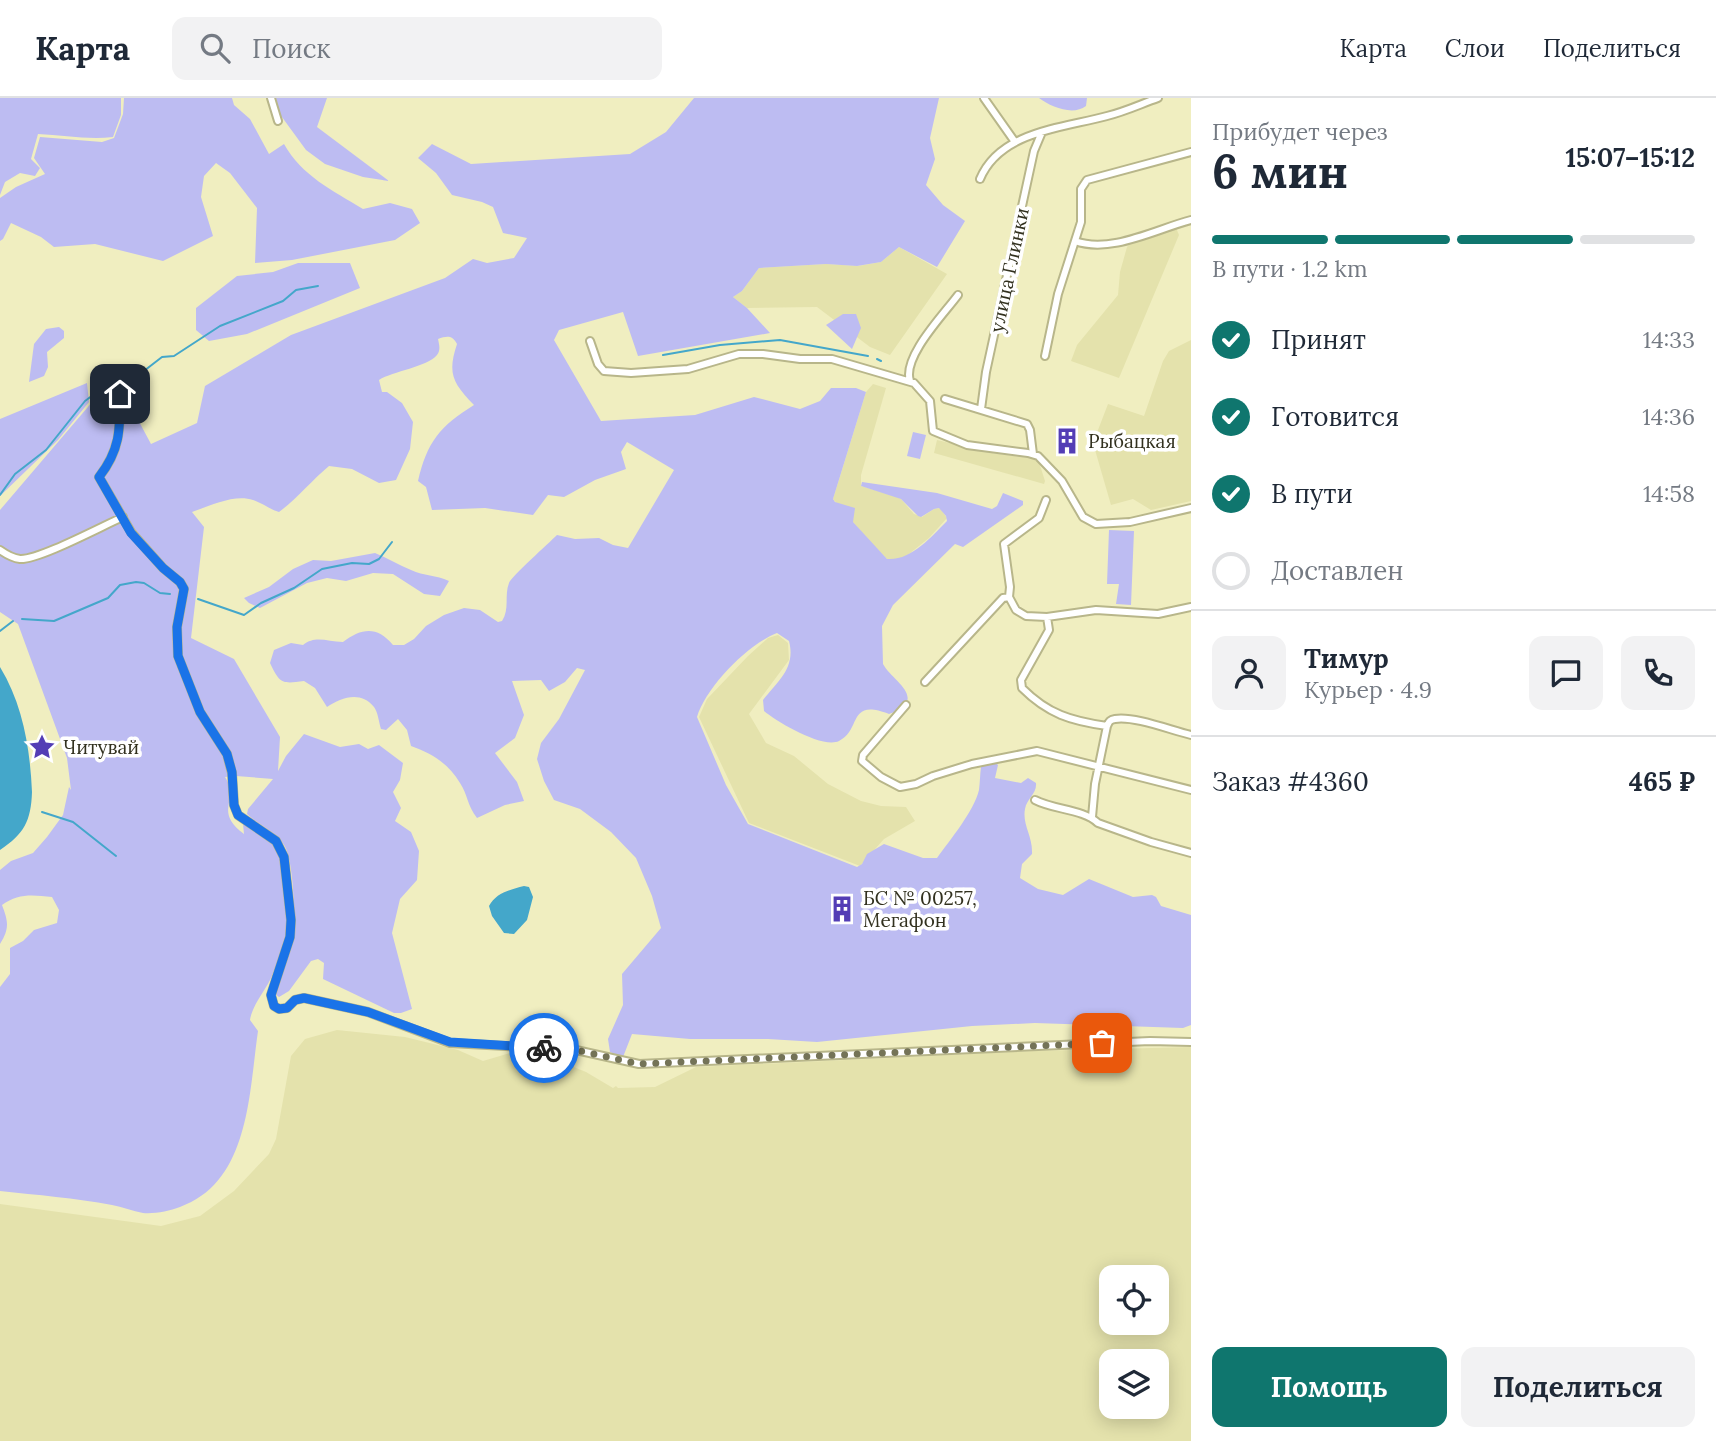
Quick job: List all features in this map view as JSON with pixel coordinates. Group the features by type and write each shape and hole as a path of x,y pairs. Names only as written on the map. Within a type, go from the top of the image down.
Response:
{"street":[{"path":"271,98 278,121"},
{"path":"984,98 1015,142"},
{"path":"980,179 993,156 1015,142 1042,132 1109,116 1158,98"},
{"name":"улица Глинки","path":"981,409 986,372 1034,151 1042,132"},
{"path":"1045,356 1058,293 1081,222 1081,190 1087,180 1191,152"},
{"path":"1075,241 1088,246 1108,243 1191,220"},
{"path":"910,381 908,368 912,358 958,295"},
{"path":"590,341 598,364 604,371 631,373 688,369 739,354 800,359 828,358 910,381 930,401 933,431 975,447 1033,454 1045,462 1062,481 1083,517 1096,524 1130,522 1191,508"},
{"path":"120,394 120,433 114,454 99,477 131,533 184,589 177,627 178,656 200,712 227,754 232,772 234,805 238,815 276,841 284,857 291,920 290,937 271,995 274,1006 279,1009 287,1008 295,1000 304,998 368,1012 450,1042 576,1050 639,1064 1137,1041 1191,1042"},
{"path":"945,399 1027,424 1033,454"},
{"path":"1046,500 1039,518 1004,544 1009,597 1021,615 1047,617 1096,610 1157,614 1191,607"},
{"path":"0,550 11,558 39,556 123,517"},
{"path":"925,682 1003,598 1009,597"},
{"path":"1047,617 1049,629 1021,680 1022,688 1040,704 1062,717 1107,726"},
{"path":"906,705 863,755 862,761 881,777 900,787 972,764 1037,751 1191,790"},
{"path":"1092,817 1098,766 1110,721 1131,720 1191,735"},
{"path":"1035,800 1046,806 1092,817 1098,823 1119,831 1191,853"}],"shaded area":[{"path":"0,98 121,98 121,115 113,137 85,138 38,134 31,159 40,168 35,176 20,173 5,182 0,195"},
{"path":"124,98 232,98 234,105 250,119 269,154 284,144 309,174 363,209 390,203 412,209 420,223 395,240 292,260 255,263 257,208 230,173 216,163 204,176 201,197 213,236 163,261 95,244 54,247 41,237 11,223 0,241 0,198 16,187 45,174 34,158 40,137 102,142 114,138 123,114"},
{"path":"276,98 327,98 317,127 389,181 363,177 325,164 306,150 279,113"},
{"path":"694,98 939,98 930,138 935,159 926,185 943,205 965,221 937,267 899,247 881,262 857,266 826,264 759,268 742,291 733,297 770,333 638,356 623,312 559,330 554,340 601,421 695,415 754,397 800,409 820,401 831,388 856,388 866,392 833,499 855,508 853,522 887,559 896,559 920,547 947,521 946,516 939,508 918,516 901,499 861,486 862,482 937,493 992,509 997,506 1003,493 1023,501 1023,505 963,547 955,544 893,605 882,626 883,664 905,690 907,702 901,708 889,714 876,710 861,713 851,730 839,741 812,738 764,711 763,700 788,667 791,651 789,641 777,633 741,657 709,693 697,717 726,785 748,824 857,867 862,864 867,854 884,844 923,858 937,858 972,807 979,790 981,767 994,761 998,765 995,778 1021,783 1028,778 1036,783 1024,815 1032,854 1022,864 1020,878 1038,889 1063,895 1089,879 1133,897 1152,895 1161,906 1191,915 1191,1025 1183,1028 1035,1023 972,1026 817,1042 690,1039 632,1034 623,1057 610,1052 608,1039 623,1005 622,974 661,928 652,896 636,858 611,832 580,809 554,800 537,759 541,743 559,719 585,670 577,668 565,682 549,691 541,680 512,681 524,715 515,738 495,753 517,782 524,801 505,805 477,818 455,776 438,760 411,746 407,730 398,719 386,730 381,729 374,707 357,697 338,701 327,707 315,688 304,681 282,681 270,663 274,650 291,643 303,645 317,640 343,642 369,631 381,635 393,645 404,645 426,626 444,615 464,608 480,610 498,622 502,621 506,612 509,583 557,535 575,539 599,538 628,548 674,470 627,442 621,452 626,469 595,480 564,497 548,495 533,515 485,508 432,510 426,487 418,481 426,456 444,428 474,405 457,384 452,371 457,344 451,338 444,337 438,339 439,351 432,359 379,380 382,392 387,392 402,403 413,422 410,449 396,480 379,483 352,469 329,466 279,512 253,500 238,498 192,512 204,527 191,638 234,659 280,737 278,771 304,734 340,747 359,744 368,749 379,745 403,763 400,780 393,792 401,808 395,821 411,832 419,851 417,880 400,899 392,933 412,1009 394,1013 323,979 324,963 318,959 311,961 289,991 279,997 275,994 293,933 294,907 290,864 280,840 247,814 248,809 273,779 225,777 230,792 228,811 235,826 244,834 243,824 257,831 270,841 281,857 287,907 285,940 272,976 253,1009 250,1020 258,1031 252,1081 242,1132 233,1156 220,1178 203,1195 180,1207 157,1213 0,1191 0,987 10,974 10,948 23,941 34,930 57,923 59,910 52,897 26,896 8,901 2,905 7,925 0,944 0,870 11,861 33,853 63,815 69,787 71,790 67,758 18,624 0,612 0,510 93,401 120,386 151,444 197,423 205,386 291,335 445,278 473,259 487,263 514,258 527,238 503,233 493,207 452,195 436,173 418,158 432,144 471,164 630,154 666,132"},
{"path":"1039,98 1087,98 1086,106 1069,110"},
{"path":"1174,223 1179,235 1119,378 1071,361 1077,345 1118,295 1120,272 1127,247 1139,234"},
{"path":"899,247 947,274 890,355 870,347 817,307 747,308 733,297 742,291 759,268 826,264 858,266 881,262"},
{"path":"298,263 350,263 360,288 247,334 209,341 196,330 196,308 237,276 273,272"},
{"path":"843,314 856,314 861,328 852,349 826,325"},
{"path":"59,327 64,331 64,338 47,352 48,367 44,376 29,382 34,344 46,329"},
{"path":"1191,340 1191,501 1151,510 1133,499 1111,505 1093,443 1108,404 1144,416 1169,351"},
{"path":"87,383 89,402 58,440 0,496 0,419"},
{"path":"873,384 886,388 861,475 861,486 901,499 914,514 922,517 940,508 947,518 929,538 904,558 896,560 887,559 833,499 866,392"},
{"path":"913,432 926,435 920,459 907,456"},
{"path":"937,440 992,453 1038,459 1044,484 934,453"},
{"path":"1109,530 1134,531 1131,605 1116,604 1119,584 1107,584"},
{"path":"375,553 416,572 449,581 440,596 424,594 393,574 373,573 346,581 327,578 307,583 260,608 244,598 269,587 293,569 313,560 331,561"},
{"path":"778,635 788,643 789,660 749,714 766,743 794,756 828,784 861,801 881,806 906,807 915,821 884,839 860,866 749,823 699,717 707,699 748,656 768,638"},
{"path":"0,667 14,696 24,727 32,792 25,826 0,850"},
{"path":"524,886 529,887 533,897 527,920 514,934 504,933 492,916 489,906 499,895"},
{"path":"337,1030 405,1037 458,1050 483,1061 523,1049 586,1072 613,1088 618,1088 655,1087 696,1067 1034,1051 1191,1047 1191,1441 0,1441 0,1204 161,1226 200,1216 234,1191 269,1154 276,1139 291,1056 305,1039"}],"waterway":[{"path":"0,495 15,474 46,450 85,401 97,392 140,374 162,357 174,356 220,326 283,301 296,290 318,286"},
{"path":"663,355 720,345 780,340 868,356"},
{"path":"877,359 881,361"},
{"path":"198,599 244,615 261,603 294,588 322,569 352,563 369,564 379,559 392,542"},
{"path":"22,619 54,621 108,598 120,585 136,582 144,583 160,593 170,594"},
{"path":"0,631 13,621"},
{"path":"42,812 73,822 116,856"}],"way so far":[{"path":"544,1048 576,1050 639,1064 1102,1043"}],"place":[{"name":"Рыбацкая","path":"1067,441"},
{"name":"Читувай","path":"42,747"},
{"name":"БС № 00257, Мегафон","path":"842,909"}],"route":[{"path":"120,394 120,433 114,454 99,477 131,533 184,589 177,627 178,656 200,712 227,754 232,772 234,805 238,815 276,841 284,857 291,920 290,937 275,977 271,1002 279,1009 287,1008 300,998 341,1006 368,1012 461,1044 544,1048"}]}
